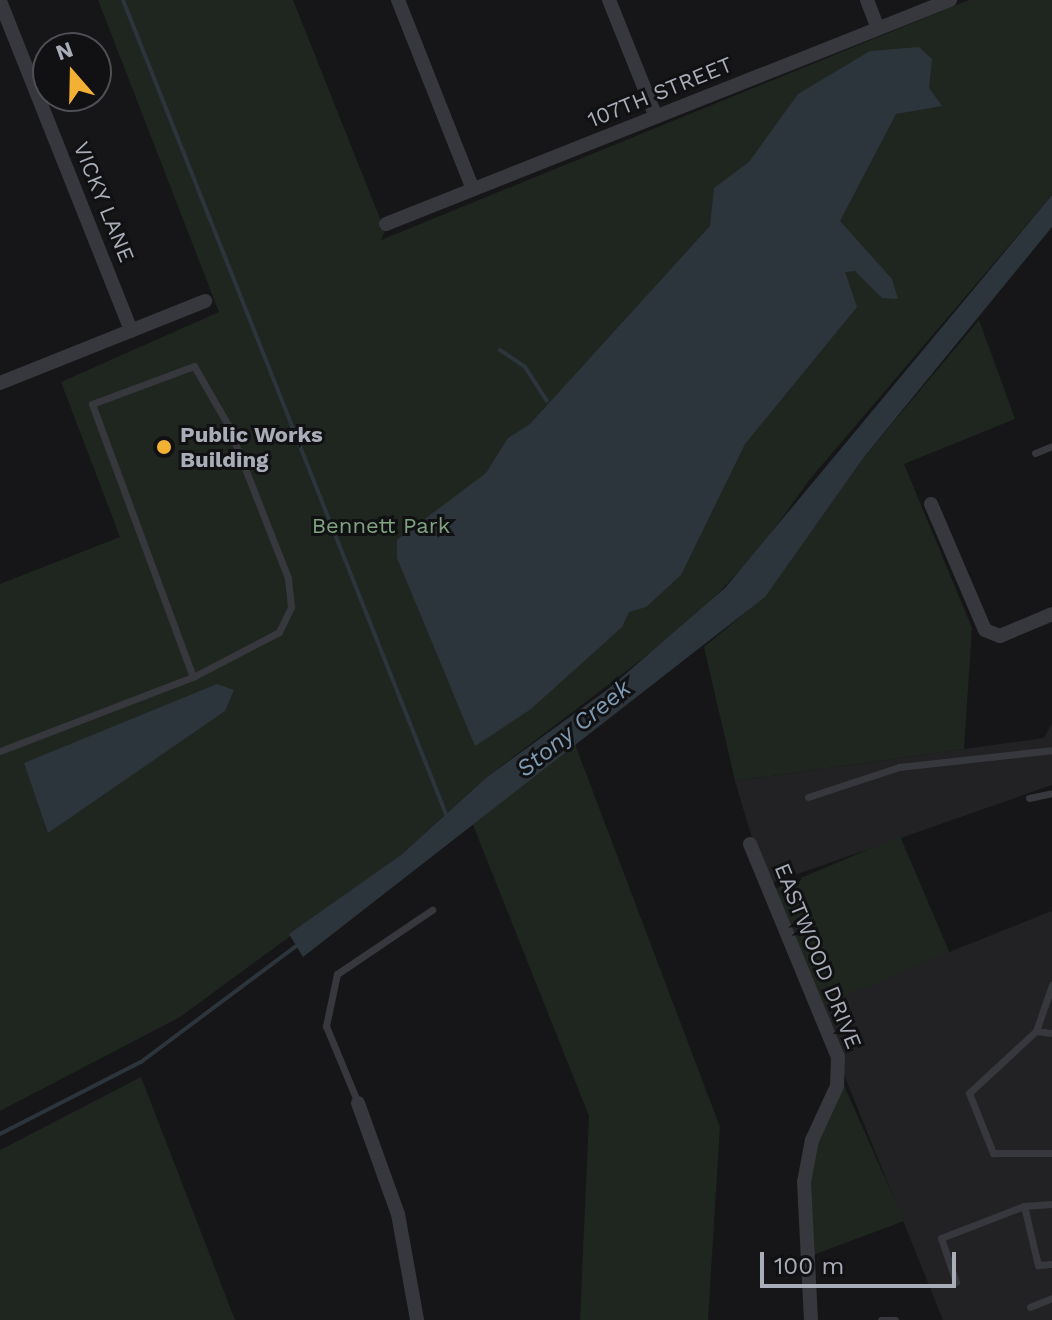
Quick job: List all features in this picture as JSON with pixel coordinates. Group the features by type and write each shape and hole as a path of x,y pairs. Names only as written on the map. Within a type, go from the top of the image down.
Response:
{"street":[{"path":"398,0 473,189"},
{"path":"609,0 656,117"},
{"path":"867,0 878,28"},
{"name":"107TH STREET","path":"386,224 950,0"},
{"name":"VICKY LANE","path":"0,1 131,331"},
{"path":"0,383 205,301"},
{"path":"931,504 985,630 1000,636 1052,614"},
{"name":"EASTWOOD DRIVE","path":"750,844 838,1057 837,1086 812,1140 804,1182 811,1320"},
{"path":"358,1103 398,1214 417,1320"}],"lane":[{"path":"0,751 193,677 259,647 279,632 291,607 288,578 228,425 194,366 92,404 193,677"},
{"path":"1035,453 1052,446"},
{"path":"808,797 899,767 1052,750"},
{"path":"1029,798 1052,793"},
{"path":"358,1103 326,1026 337,974 432,910"},
{"path":"1052,985 1036,1031 969,1093 993,1153 1052,1153"},
{"path":"1036,1031 1052,1033"},
{"path":"956,1282 941,1238 1024,1206 1052,1204"},
{"path":"1024,1206 1038,1265 1052,1264"},
{"path":"1030,1307 1052,1298"},
{"path":"881,1320 895,1320"}],"shaded area":[{"path":"1052,723 1052,785 766,885 735,781 1044,738"},
{"path":"1052,911 1052,1320 943,1320 816,1005"}],"green space":[{"name":"Bennett Park","path":"98,0 293,0 385,231 381,240 969,0 1052,0 1052,195 810,479 759,550 692,621 487,777 401,855 180,1017 0,1111 0,584 120,537 61,382 219,312"},
{"path":"979,320 1015,419 904,464 972,628 964,749 735,781 704,647 765,596 864,457"},
{"path":"573,739 720,1127 708,1320 580,1320 589,1116 471,820"},
{"path":"900,836 949,952 818,1008 768,892"},
{"path":"839,1074 904,1221 805,1258 804,1182"},
{"path":"141,1077 235,1320 0,1320 0,1150"}],"water":[{"path":"919,47 932,59 929,88 942,106 896,114 840,221 892,279 898,299 882,298 855,271 845,272 857,307 745,444 681,575 646,607 629,612 622,627 531,709 475,746 397,558 397,540 486,473 508,438 530,424 710,226 714,188 749,162 798,94 870,51"},
{"path":"1052,195 1052,227 864,457 765,597 303,957 289,934 401,855 487,777 607,690 725,588"},
{"path":"217,684 234,690 225,711 48,833 24,763"}],"waterway":[{"path":"123,0 446,814"},
{"path":"500,350 525,367 547,401"},
{"name":"Stony Creek","path":"0,1134 141,1062 300,943"}],"place":[{"name":"Public Works Building","path":"164,447"}]}
